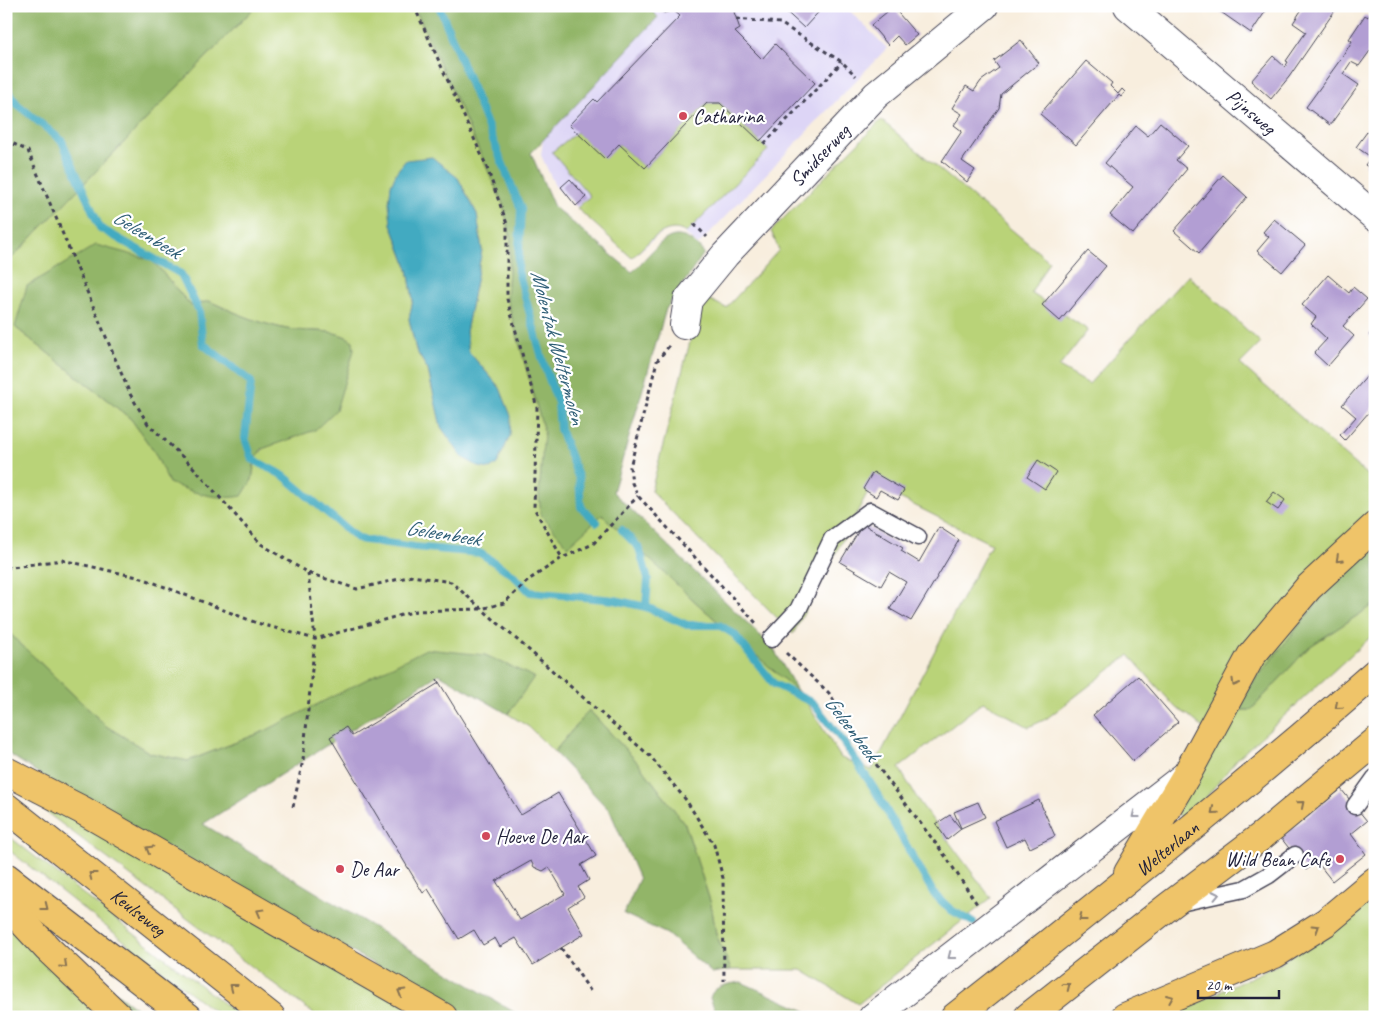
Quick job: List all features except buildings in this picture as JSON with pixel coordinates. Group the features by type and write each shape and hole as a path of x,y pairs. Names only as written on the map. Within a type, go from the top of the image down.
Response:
{"main road":[{"path":"1120,888 1187,774 1251,656 1308,588 1375,526"},
{"name":"Welterlaan","path":"955,1017 1120,888 1280,756 1375,673"},
{"path":"1028,1017 1168,906 1263,835 1375,742"},
{"path":"6,771 82,810 443,1017"},
{"name":"Keulseweg","path":"6,807 271,1017"},
{"path":"6,877 188,1017"},
{"path":"1125,1017 1275,954 1326,922 1375,881"},
{"path":"6,904 48,949 119,1017"}],"street":[{"name":"Smidserweg","path":"684,325 688,300 700,284 876,95 984,6"},
{"name":"Pijnsweg","path":"1128,6 1375,217"},
{"path":"873,1017 1187,774"}],"lane":[{"path":"771,639 798,610 832,539 870,510 918,537"},
{"path":"1375,778 1355,806 1375,795"},
{"path":"1168,906 1244,889 1269,875 1295,855"}],"path":[{"path":"414,6 486,165 507,224 507,300 537,408 534,508 562,558"},
{"path":"736,19 780,23 842,62 876,95"},
{"path":"764,144 842,62"},
{"path":"6,140 28,151 130,394 148,424 193,467 261,544 308,573 357,589 412,576 451,582 650,756 702,822 714,845 722,878 724,981"},
{"path":"684,325 657,361 630,466 632,483 638,496 771,639 829,693 872,759 946,857 990,926"},
{"path":"6,568 62,560 142,578 257,623 315,639 416,611 481,610 504,603 515,595 530,579 562,558 593,544 638,496"},
{"path":"293,807 303,760 315,639 308,573"},
{"path":"561,948 591,992"}],"shaded area":[{"name":"Catharina","path":"571,6 845,6 887,48 698,245 680,229 671,228 657,236 632,258 555,186 541,155 555,48"}],"green space":[{"path":"6,6 256,6 6,264"},
{"path":"256,6 414,6 503,204 511,240 507,299 544,432 543,463 593,522 602,514 700,606 802,695 841,758 872,770 991,544 872,484 793,634 651,491 702,296 726,308 779,250 771,231 881,120 1049,261 1031,293 1088,330 1059,367 1089,384 1188,275 1261,343 1240,364 1375,482 1375,547 1326,592 1231,710 1251,710 1309,647 1375,604 1375,633 1238,758 1199,806 1183,819 1177,813 1217,740 1188,715 1176,708 1129,655 1046,719 1029,727 983,702 899,768 920,803 991,898 858,1004 802,970 731,970 716,934 711,904 685,824 639,764 589,710 554,752 529,727 508,714 533,677 485,655 265,731 188,761 150,753 106,726 6,630 6,264","holes":["458,178 477,214 482,250 466,332 469,352 500,388 432,390 428,370 416,350 409,319 413,300 408,269 391,224","152,260 191,306 209,301 272,326 291,330 336,333 353,341 297,437 264,449 256,459 252,480 169,483 155,453 131,419 15,327"]},
{"path":"414,6 647,6 658,17 531,153 554,207 632,272 657,246 674,236 683,237 693,242 704,253 666,309 613,492 773,648 798,692 700,606 602,515 568,546 541,515 539,495 544,432 507,299 511,240 503,204"},
{"path":"707,103 720,103 768,150 686,233 671,229 664,232 656,236 632,258 577,208 590,196 552,152 577,132 605,158 619,144 645,168"},
{"path":"96,245 152,260 191,306 209,301 272,326 291,330 336,333 353,341 354,350 336,410 315,430 262,449 255,458 252,480 242,496 214,496 169,483 155,453 131,419 15,327 27,286"},
{"path":"1375,547 1375,604 1309,647 1251,710 1231,710 1326,592"},
{"path":"6,630 106,726 150,753 188,761 265,731 426,649 485,655 534,677 508,714 439,674 203,824 522,1017 468,1017 61,788 6,752"},
{"path":"589,710 639,764 685,824 711,904 716,934 731,970 712,973 667,934 624,914 639,879 610,811 554,752"},
{"path":"6,782 427,1017 318,1017"},
{"path":"6,834 241,1017 221,1017 6,848"},
{"path":"1375,898 1375,1017 1167,1017 1279,964"},
{"path":"6,925 105,1017 6,1017"},
{"path":"89,971 147,1017 136,1017"},
{"path":"741,982 819,1017 718,1017 710,998 712,994 722,986"}],"water":[{"path":"432,157 458,178 477,214 482,250 466,332 469,352 500,388 511,416 510,436 497,464 490,469 479,467 462,457 441,427 428,370 416,350 409,319 413,300 408,269 391,224 389,203 391,185 397,171 406,160"}],"waterway":[{"name":"Molentak Weltermolen","path":"439,6 521,209 518,271 544,365 558,403 560,429 579,479 581,507 597,522"},
{"name":"Geleenbeek","path":"6,87 17,104 62,141 100,228 181,274 199,311 203,344 251,382 245,438 252,459 284,476 358,539 480,553 512,574 530,592 615,600 646,607 687,625 719,625 734,634 774,684 813,703 842,740 873,787 934,894 951,910 973,922"},
{"name":"Molentak Weltermolen","path":"622,530 639,548 648,579 646,607"}],"place":[{"name":"Catharina","path":"683,116"},
{"name":"Hoeve De Aar","path":"486,836"},
{"name":"Wild Bean Cafe","path":"1340,859"},
{"name":"De Aar","path":"340,869"}]}
